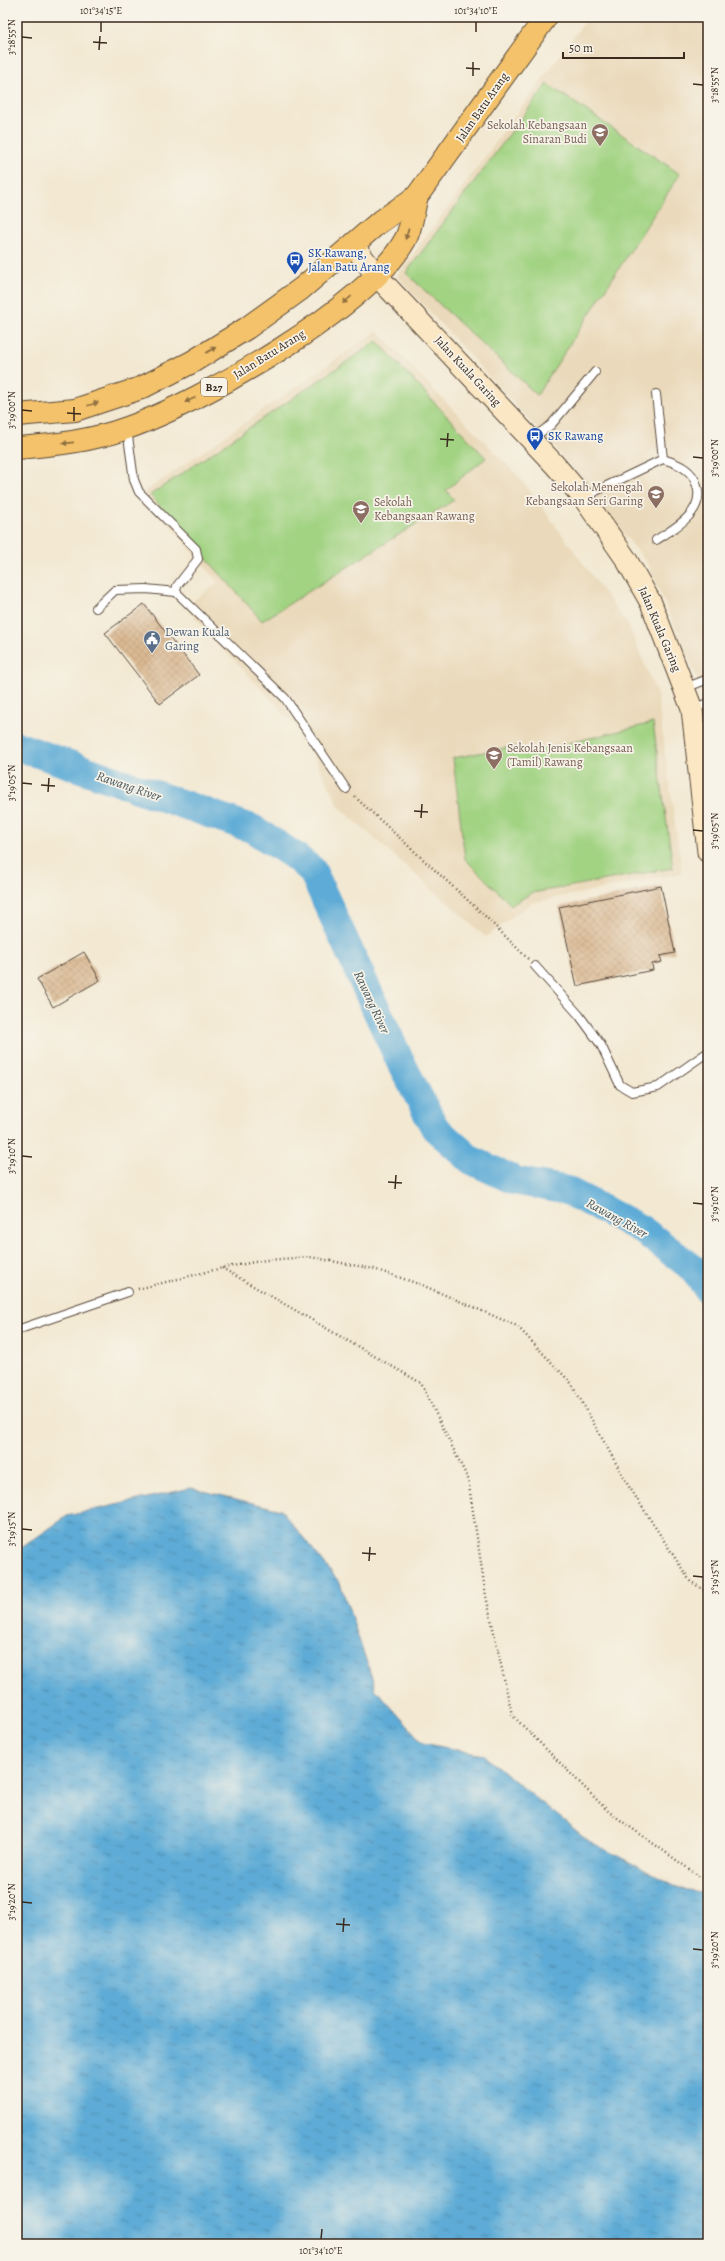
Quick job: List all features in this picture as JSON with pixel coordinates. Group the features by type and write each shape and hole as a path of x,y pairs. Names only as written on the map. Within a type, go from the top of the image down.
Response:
{"main road":[{"name":"Jalan Batu Arang","path":"22,414 75,410 141,388 192,362 248,328 301,289 377,224 417,196 546,17"},
{"name":"Jalan Batu Arang","path":"22,447 78,442 127,428 199,396 258,362 322,320 377,276 406,240 417,196"}],"street":[{"name":"Jalan Kuala Garing","path":"352,246 377,276 532,439 585,500 626,559 651,603 685,688 700,706 708,852"}],"lane":[{"path":"532,439 551,425 595,372"},
{"path":"656,394 663,459"},
{"path":"127,428 134,480 138,492 196,549 198,559 177,586 176,592"},
{"path":"585,500 596,491 663,459 679,464 695,477 700,496 694,511 677,526 656,540"},
{"path":"96,608 115,590 146,589 176,592 285,698 346,789"},
{"path":"685,688 708,679"},
{"path":"535,966 579,1015 601,1045 620,1085 632,1092 658,1087 708,1052"},
{"path":"17,1330 128,1292"}],"path":[{"path":"346,789 485,916 535,966"},
{"path":"128,1292 222,1268 266,1260 310,1257 374,1269 422,1284 517,1326 572,1384 628,1485 681,1568 690,1581 708,1593"},
{"path":"222,1268 421,1383 468,1479 486,1596 512,1715 609,1812 703,1879 708,1880"}],"shaded area":[{"name":"Sekolah Kebangsaan Sinaran Budi","path":"588,17 708,17 708,691 703,693 648,564 559,453 397,276"},
{"path":"377,331 523,481 628,625 657,694 682,873 531,903 486,937 340,808 302,733 185,607 218,582 143,493"}],"green space":[{"path":"547,84 680,174 537,395 406,273"},
{"path":"377,341 486,458 446,490 454,500 262,621 150,495"},
{"path":"653,723 673,868 532,893 511,905 465,859 453,758 515,746 519,755"}],"water":[{"path":"191,1488 281,1510 340,1583 376,1690 423,1743 483,1755 589,1841 681,1889 708,1893 708,2244 17,2244 17,1551 67,1516"}],"building":[{"name":"Dewan Kuala Garing","path":"144,604 199,675 160,704 105,633"},
{"path":"661,886 675,953 660,956 662,962 652,964 653,970 577,986 559,907"},
{"path":"84,952 100,980 53,1007 37,979"}],"waterway":[{"name":"Rawang River","path":"17,746 253,829 293,855 312,870 400,1061 435,1128 471,1160 516,1181 566,1190 641,1229 694,1269 708,1290"}],"place":[{"name":"Sekolah Kebangsaan Sinaran Budi","path":"600,147"},
{"name":"SK Rawang, Jalan Batu Arang","path":"295,275"},
{"name":"SK Rawang","path":"535,451"},
{"name":"Sekolah Menengah Kebangsaan Seri Garing","path":"656,509"},
{"name":"Sekolah Kebangsaan Rawang","path":"361,524"},
{"name":"Dewan Kuala Garing","path":"152,654"},
{"name":"Sekolah Jenis Kebangsaan (Tamil) Rawang","path":"494,770"}]}
